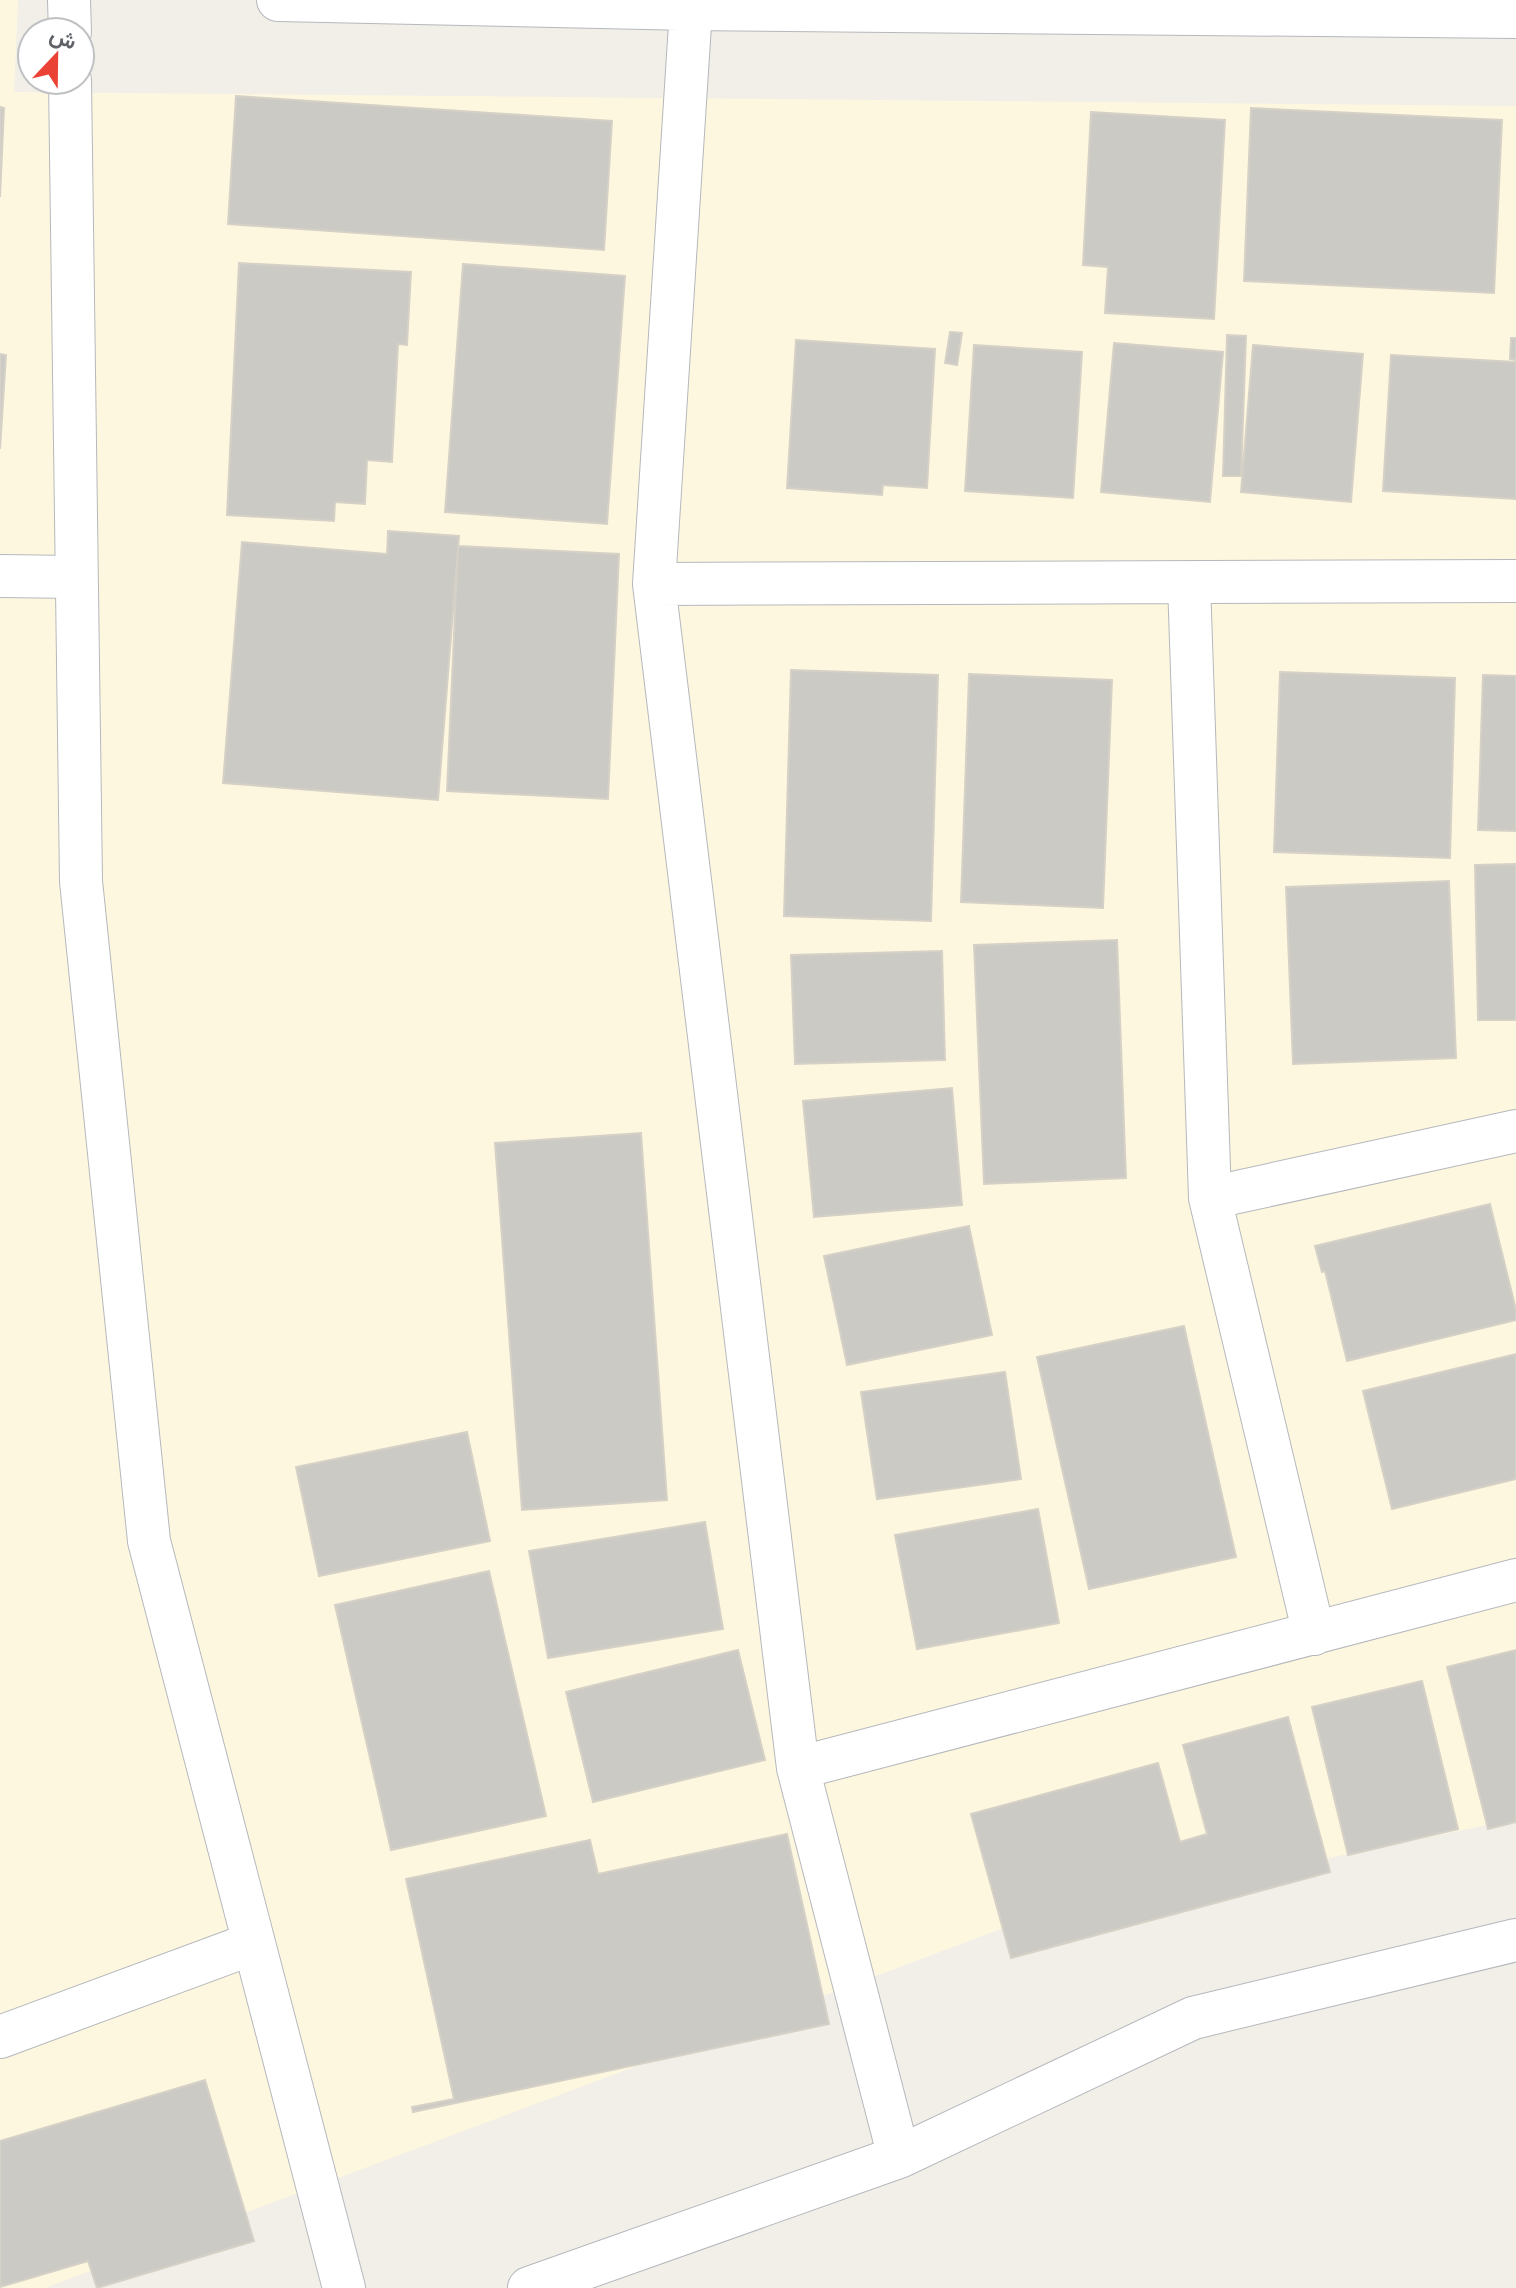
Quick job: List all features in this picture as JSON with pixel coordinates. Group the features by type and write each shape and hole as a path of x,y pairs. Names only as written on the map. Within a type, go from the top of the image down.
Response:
{"street":[{"path":"278,0 691,9 1516,17"},
{"path":"691,9 654,584 798,1768 899,2157"},
{"path":"70,96 81,881 149,1541 344,2288"},
{"path":"0,576 76,577"},
{"path":"654,584 1516,581"},
{"path":"1189,583 1210,1198 1314,1634"},
{"path":"1210,1198 1516,1131"},
{"path":"798,1768 1516,1580"},
{"path":"529,2288 899,2157 1193,2018 1516,1940"},
{"path":"0,2037 254,1943"}],"shaded area":[{"path":"0,0 18,0 16,96 96,96 96,93 1516,106 1516,1819 1017,1923 45,2288 0,2288"}],"building":[{"path":"236,96 612,121 604,250 228,224"},
{"path":"0,107 4,108 0,197"},
{"path":"1251,108 1502,120 1494,293 1244,281"},
{"path":"1091,112 1225,120 1214,319 1105,313 1108,267 1083,265"},
{"path":"239,263 411,272 407,345 398,344 392,462 367,460 365,504 335,502 334,521 227,515"},
{"path":"463,264 625,276 607,524 445,512"},
{"path":"950,332 962,333 957,365 945,363"},
{"path":"1227,335 1246,336 1241,476 1223,476"},
{"path":"1511,338 1516,338 1516,360 1510,359"},
{"path":"796,340 935,349 927,488 883,485 882,495 787,488"},
{"path":"1114,343 1223,352 1210,502 1101,492"},
{"path":"974,345 1082,352 1073,498 965,491"},
{"path":"1253,345 1363,354 1351,502 1241,492"},
{"path":"0,354 6,355 0,449"},
{"path":"1391,355 1516,362 1516,499 1383,491"},
{"path":"388,531 459,536 438,800 223,783 242,542 387,554"},
{"path":"458,546 619,554 608,799 447,791"},
{"path":"791,670 938,675 931,921 784,916"},
{"path":"1280,672 1455,678 1450,858 1274,852"},
{"path":"969,674 1112,680 1103,908 961,902"},
{"path":"1483,675 1516,676 1516,831 1478,830"},
{"path":"1516,864 1516,1020 1478,1020 1475,865"},
{"path":"1449,881 1456,1058 1293,1064 1286,887"},
{"path":"1117,940 1126,1178 984,1184 974,945"},
{"path":"942,951 945,1060 795,1064 791,955"},
{"path":"952,1088 962,1205 814,1217 803,1101"},
{"path":"641,1133 667,1500 522,1510 495,1143"},
{"path":"1490,1204 1516,1320 1347,1361 1325,1271 1322,1272 1315,1246"},
{"path":"969,1226 992,1335 847,1365 824,1256"},
{"path":"1184,1326 1236,1557 1089,1589 1037,1357"},
{"path":"1516,1354 1516,1479 1392,1509 1363,1391"},
{"path":"1005,1372 1021,1479 877,1499 861,1392"},
{"path":"467,1432 490,1541 319,1576 296,1467"},
{"path":"1038,1509 1059,1623 917,1649 895,1535"},
{"path":"705,1522 723,1629 548,1658 529,1551"},
{"path":"489,1571 546,1816 391,1850 335,1605"},
{"path":"738,1650 765,1760 593,1802 566,1692"},
{"path":"1516,1650 1516,1822 1488,1829 1447,1667"},
{"path":"1422,1681 1458,1829 1348,1855 1312,1707"},
{"path":"1288,1717 1330,1872 1011,1958 971,1814 1158,1763 1180,1842 1207,1834 1183,1745"},
{"path":"787,1834 829,2024 413,2112 412,2107 454,2099 406,1879 590,1840 598,1874"},
{"path":"205,2080 254,2241 97,2288 88,2261 0,2287 0,2141"}]}
